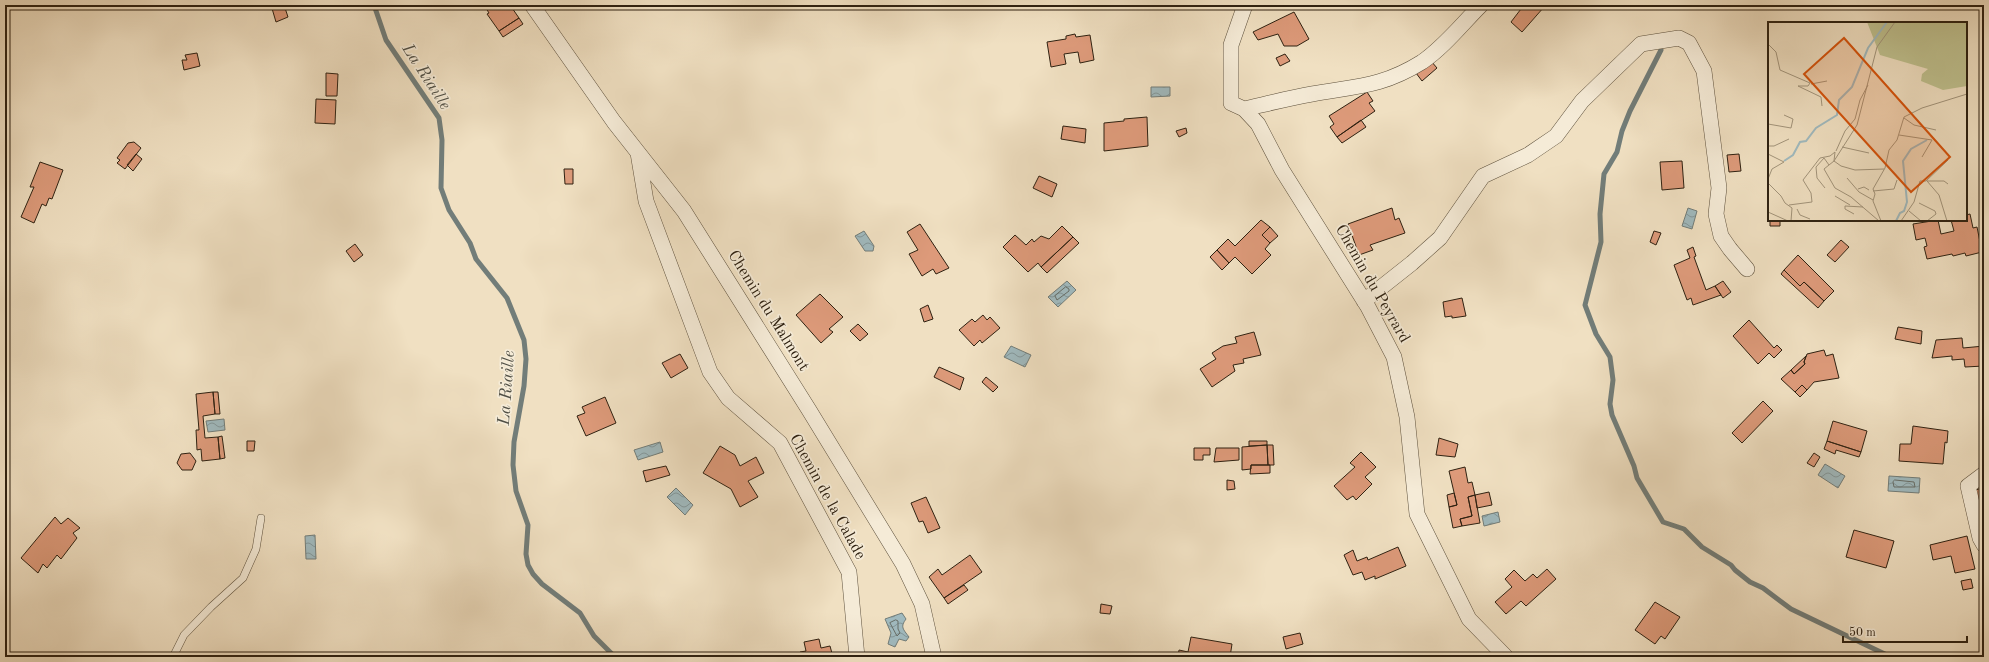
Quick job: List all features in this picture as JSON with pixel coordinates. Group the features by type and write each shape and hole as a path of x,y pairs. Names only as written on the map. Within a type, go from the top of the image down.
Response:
{"street":[{"name":"Chemin du Malmont","path":"532,5 614,122 684,210 903,564 922,604 934,657"},
{"name":"Chemin du Peyrard","path":"1245,5 1230,44 1231,103 1244,109 1258,124 1282,170 1364,301 1394,357 1407,418 1416,514 1469,619 1506,657"},
{"path":"1244,109 1312,94 1380,83 1422,61 1447,40 1481,5"},
{"path":"1364,301 1412,263 1440,238 1483,176 1528,155 1556,136 1582,101 1641,44 1679,38 1689,43 1704,71 1719,188 1716,214 1721,236 1747,269"},
{"name":"Chemin de la Calade","path":"638,152 646,201 710,372 728,398 780,443 849,572 857,657"},
{"path":"1984,474 1968,486 1980,538 1984,545"}],"lane":[{"path":"173,657 184,635 211,607 243,578 256,548 261,518"}],"water":[{"path":"1151,87 1170,87 1170,96 1151,97"},
{"path":"1688,208 1697,211 1692,229 1682,226"},
{"path":"864,231 874,246 873,251 865,251 855,236"},
{"path":"1067,281 1076,290 1058,307 1048,297"},
{"path":"1011,346 1031,355 1025,367 1004,357"},
{"path":"224,419 225,430 208,432 206,421"},
{"path":"660,442 663,452 638,460 634,450"},
{"path":"1825,464 1845,476 1838,488 1818,475"},
{"path":"1889,476 1920,478 1919,493 1888,491"},
{"path":"676,488 693,505 685,515 667,497"},
{"path":"1498,512 1500,522 1484,526 1482,516"},
{"path":"315,535 316,559 306,559 305,536"},
{"path":"902,613 906,619 903,624 903,628 909,637 906,641 899,639 895,647 888,644 891,633 885,619"}],"building":[{"path":"271,5 284,5 288,17 276,22"},
{"path":"484,5 510,5 519,18 499,31 487,14 489,13"},
{"path":"1524,5 1542,5 1544,7 1522,32 1511,22"},
{"path":"1294,12 1309,39 1297,46 1284,46 1278,34 1258,40 1253,32"},
{"path":"519,18 523,24 503,37 499,31"},
{"path":"1075,34 1076,37 1090,35 1094,60 1080,63 1078,52 1064,54 1066,64 1051,67 1047,42 1066,39 1066,36"},
{"path":"197,53 200,66 184,70 182,60 187,60 185,55"},
{"path":"1285,54 1290,61 1280,66 1276,58"},
{"path":"1431,61 1437,68 1422,81 1416,73"},
{"path":"326,73 338,74 337,96 326,96"},
{"path":"1367,92 1373,101 1369,103 1375,111 1337,137 1330,127 1334,124 1329,116"},
{"path":"316,99 336,100 335,124 315,123"},
{"path":"1147,117 1148,146 1104,151 1104,123"},
{"path":"1361,120 1366,127 1342,143 1337,137"},
{"path":"1063,126 1086,129 1085,143 1061,139"},
{"path":"1186,128 1187,133 1179,137 1176,131"},
{"path":"134,142 141,148 125,169 117,163 120,160 117,158 128,143"},
{"path":"136,154 142,159 133,171 127,165"},
{"path":"1739,154 1741,171 1729,172 1727,155"},
{"path":"1682,161 1684,188 1662,190 1660,162"},
{"path":"40,162 63,170 52,199 49,198 46,206 42,204 34,223 21,217 34,187 30,187"},
{"path":"564,169 573,169 573,184 565,184"},
{"path":"1039,176 1057,184 1052,197 1033,188"},
{"path":"1392,208 1395,220 1399,218 1405,233 1370,245 1373,250 1359,255 1348,224"},
{"path":"1970,214 1973,228 1977,227 1982,252 1966,256 1965,253 1953,256 1952,254 1927,259 1924,247 1927,246 1925,238 1916,240 1913,224 1938,221 1941,234 1954,231 1951,221 1967,221 1967,215"},
{"path":"1261,220 1270,227 1262,235 1270,243 1265,249 1271,255 1252,274 1235,257 1229,263 1217,250 1228,239 1235,246"},
{"path":"1770,221 1780,221 1780,226 1770,226"},
{"path":"920,224 949,268 936,274 933,269 922,276 909,254 918,250 907,232"},
{"path":"1062,226 1073,237 1041,267 1038,263 1028,272 1003,247 1015,235 1026,245 1032,239 1034,242 1041,236 1049,239"},
{"path":"1270,227 1278,236 1270,243 1262,235"},
{"path":"1654,231 1661,233 1656,245 1650,242"},
{"path":"1073,237 1079,243 1047,273 1041,267"},
{"path":"1841,240 1849,247 1835,262 1827,255"},
{"path":"355,244 363,255 354,262 346,251"},
{"path":"1693,247 1696,256 1694,257 1706,290 1715,286 1721,295 1693,305 1691,298 1687,300 1674,265 1690,258 1687,250"},
{"path":"1217,250 1229,263 1222,270 1210,257"},
{"path":"1798,255 1834,291 1824,301 1804,282 1800,286 1784,270"},
{"path":"1784,270 1800,286 1804,282 1824,301 1818,308 1781,274"},
{"path":"1723,281 1731,292 1723,298 1715,286"},
{"path":"820,294 843,317 829,329 833,332 821,343 796,315"},
{"path":"1462,298 1466,316 1452,318 1452,316 1445,317 1443,302"},
{"path":"928,305 933,319 924,322 920,309"},
{"path":"983,315 987,320 990,317 1000,328 982,343 980,340 974,346 959,330 972,319 975,322"},
{"path":"1749,320 1774,348 1777,345 1782,350 1774,358 1769,353 1758,364 1733,336"},
{"path":"858,324 868,334 860,341 850,331"},
{"path":"1898,327 1922,331 1921,344 1895,339"},
{"path":"1254,332 1261,355 1243,359 1244,363 1233,365 1235,371 1212,387 1200,369 1216,359 1212,353 1223,346 1237,343 1235,337"},
{"path":"1962,338 1963,348 1984,346 1984,366 1965,367 1964,359 1952,360 1952,356 1932,358 1936,340"},
{"path":"1824,350 1826,356 1833,354 1839,378 1814,382 1807,390 1802,385 1795,392 1781,379 1791,370 1794,374 1805,364 1804,362 1807,354"},
{"path":"680,354 688,368 671,378 662,363"},
{"path":"1806,356 1804,362 1805,364 1794,374 1791,370"},
{"path":"939,367 964,378 960,390 934,377"},
{"path":"986,377 998,387 993,392 982,382"},
{"path":"1802,385 1807,390 1800,397 1795,392"},
{"path":"213,392 215,414 203,416 205,438 218,437 220,459 202,461 201,449 197,450 196,430 199,430 196,394"},
{"path":"213,392 218,392 220,414 215,414"},
{"path":"605,397 616,423 586,436 577,416 585,413 582,407"},
{"path":"1763,401 1773,411 1742,443 1732,433"},
{"path":"1833,421 1867,431 1861,452 1827,441"},
{"path":"1913,426 1948,431 1947,443 1945,442 1943,464 1899,461 1900,444 1911,444"},
{"path":"222,436 225,458 220,459 218,437"},
{"path":"1439,438 1458,444 1455,457 1436,455"},
{"path":"247,441 255,441 254,451 247,451"},
{"path":"1249,441 1267,441 1267,445 1249,446"},
{"path":"1827,441 1861,452 1859,457 1836,450 1835,454 1824,449"},
{"path":"1267,445 1273,445 1274,465 1268,465"},
{"path":"1267,445 1268,465 1251,465 1251,469 1242,470 1242,447"},
{"path":"720,446 735,455 740,466 756,457 764,473 748,481 758,497 740,507 731,489 703,473"},
{"path":"1194,448 1210,448 1210,455 1203,455 1203,460 1194,460"},
{"path":"1216,448 1239,448 1239,460 1214,462"},
{"path":"1361,452 1376,467 1365,477 1372,484 1356,500 1353,496 1347,500 1334,486 1355,467 1350,463"},
{"path":"190,453 196,461 192,470 182,470 177,463 181,454"},
{"path":"1814,453 1820,457 1814,467 1807,463"},
{"path":"1251,465 1270,465 1270,473 1250,474"},
{"path":"666,466 670,475 646,482 643,471"},
{"path":"1465,467 1468,483 1472,482 1475,495 1468,497 1472,516 1460,519 1462,526 1453,528 1449,507 1457,505 1449,471"},
{"path":"1227,480 1234,481 1235,489 1227,490"},
{"path":"1984,486 1984,499 1978,503 1973,492"},
{"path":"1489,492 1492,505 1477,508 1475,495"},
{"path":"1454,493 1457,505 1449,507 1447,495"},
{"path":"1475,495 1480,523 1462,526 1460,519 1472,516 1468,497"},
{"path":"926,497 940,528 928,533 923,521 919,522 911,503"},
{"path":"55,517 61,524 68,518 80,528 73,533 77,538 61,559 57,555 47,568 43,564 38,573 21,558"},
{"path":"1854,530 1894,541 1886,568 1846,557"},
{"path":"1967,536 1975,569 1955,573 1951,556 1933,560 1930,545"},
{"path":"1398,547 1406,566 1375,579 1375,576 1365,580 1362,572 1353,575 1344,555 1353,550 1357,561 1367,557 1368,560"},
{"path":"970,555 982,572 944,598 929,577 938,569 942,575"},
{"path":"1547,569 1556,579 1526,606 1521,601 1506,614 1495,602 1512,587 1505,579 1514,570 1525,581 1533,574 1537,578"},
{"path":"1971,579 1973,588 1963,590 1961,581"},
{"path":"964,585 968,590 948,604 944,598"},
{"path":"1655,602 1680,617 1665,639 1661,636 1655,644 1635,630"},
{"path":"1101,604 1112,606 1110,614 1100,613"},
{"path":"1300,633 1303,644 1286,649 1283,637"},
{"path":"1191,637 1232,644 1230,657 1178,657 1179,650 1188,652"},
{"path":"819,639 821,648 830,646 833,657 801,657 800,652 806,651 804,642"}],"waterway":[{"name":"La Riaille","path":"374,5 386,40 439,118 442,140 441,188 449,210 470,243 476,259 507,298 524,340 526,359 524,386 514,442 513,465 516,491 528,525 526,554 528,565 533,574 542,584 580,613 594,636 615,657"},
{"path":"1661,50 1630,111 1622,131 1617,152 1604,174 1600,214 1601,242 1585,305 1596,334 1610,357 1613,380 1610,404 1612,415 1634,466 1637,478 1663,522 1684,529 1702,547 1731,565 1750,582 1763,588 1791,609 1891,657"}]}
